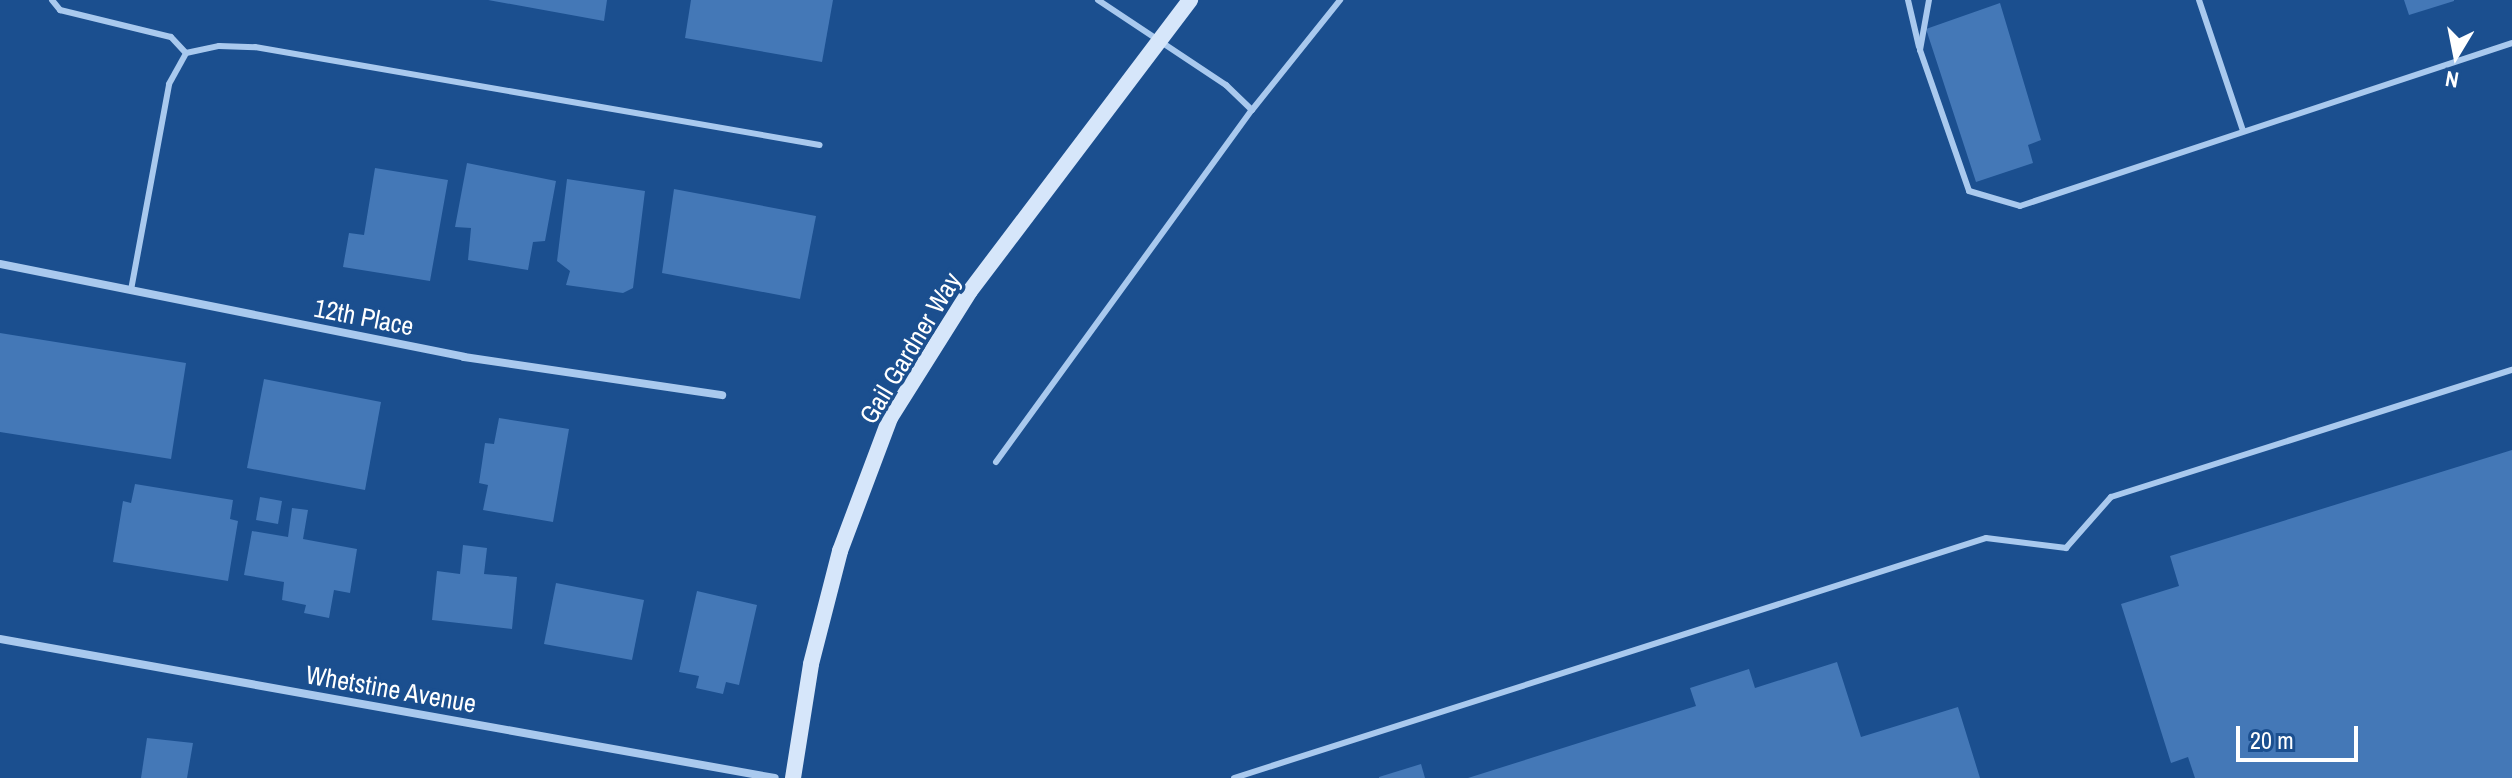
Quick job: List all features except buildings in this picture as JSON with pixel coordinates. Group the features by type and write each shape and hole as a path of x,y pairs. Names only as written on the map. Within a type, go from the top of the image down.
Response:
{"street":[{"name":"Gail Gardner Way","path":"793,778 811,664 840,551 890,418 970,291 1190,0"},
{"name":"12th Place","path":"0,264 464,357 722,395"},
{"name":"Whetstine Avenue","path":"0,639 775,778"}],"lane":[{"path":"52,0 60,10 171,37 186,53"},
{"path":"1098,0 1226,85 1252,110"},
{"path":"996,462 1252,110 1340,0"},
{"path":"1908,0 1920,50 1969,191 2020,206 2512,43"},
{"path":"1920,50 1929,0"},
{"path":"2199,0 2243,131"},
{"path":"186,53 255,47 820,145"},
{"path":"131,290 169,84 186,53"},
{"path":"1234,778 1986,538 2066,548 2111,497 2512,370"}]}
